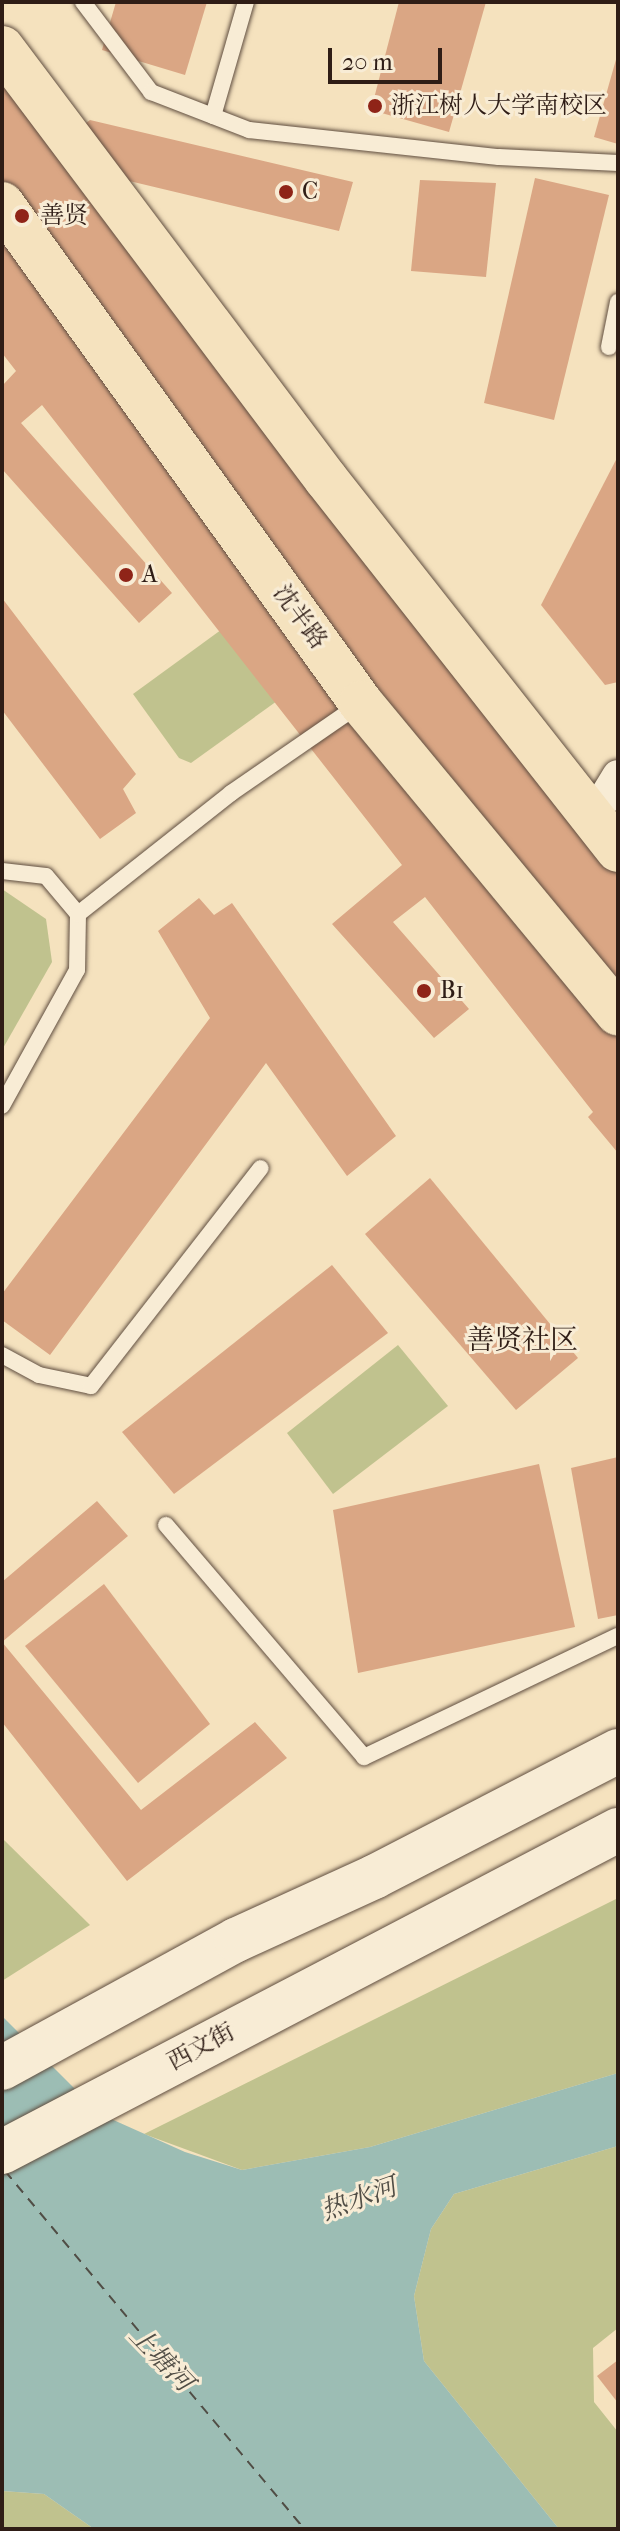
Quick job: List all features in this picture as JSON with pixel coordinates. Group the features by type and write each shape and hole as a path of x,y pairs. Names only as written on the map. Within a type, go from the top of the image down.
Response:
{"main road":[{"path":"2,48 326,479 606,834"},
{"name":"沈半路","path":"2,204 361,703 618,1014"},
{"path":"2,2068 236,1940 374,1877 618,1751"},
{"name":"西文街","path":"2,2152 618,1830"}],"street":[{"path":"606,834 618,776"}],"lane":[{"path":"83,2 151,92 249,130 499,157 618,163"},
{"path":"213,116 246,2"},
{"path":"609,347 618,302"},
{"path":"78,914 231,793 361,703"},
{"path":"2,871 46,876 78,914 77,970 2,1106"},
{"path":"2,1355 39,1375 91,1386 261,1168"},
{"path":"166,1525 364,1757 618,1636"}],"green space":[{"path":"225,627 277,701 191,763 179,758 133,694"},
{"path":"2,889 46,919 52,962 2,1050"},
{"path":"398,1345 448,1406 333,1494 287,1433"},
{"path":"2,1838 90,1925 2,1981"},
{"path":"618,1898 618,2073 370,2147 242,2170 144,2134"},
{"path":"618,2146 618,2328 593,2348 594,2402 618,2432 618,2529 559,2529 424,2361 414,2296 431,2229 454,2194"},
{"path":"2,2491 44,2494 94,2529 2,2529"}],"water":[{"path":"2,2016 100,2114 185,2152 242,2170 370,2147 618,2073 618,2146 454,2194 431,2229 414,2296 424,2361 559,2529 94,2529 44,2494 2,2491"}],"building":[{"path":"116,2 207,2 185,75 102,50"},
{"path":"399,2 486,2 449,132 371,110"},
{"path":"618,56 618,144 594,137"},
{"name":"善贤","path":"2,77 55,147 90,120 353,182 339,231 100,174 271,430 305,413 390,575 618,870 618,1153 588,1117 593,1112 425,897 393,922 469,1009 434,1038 332,924 402,865 42,405 21,423 172,593 139,623 2,469 2,386 16,371 2,353"},
{"path":"535,178 609,195 554,420 484,403"},
{"path":"420,180 496,183 486,277 411,271"},
{"path":"618,456 618,682 605,685 541,605"},
{"path":"2,598 136,774 123,789 136,813 100,839 2,710"},
{"path":"199,898 214,915 232,903 396,1136 347,1176 266,1063 50,1355 2,1320 2,1294 210,1018 158,931"},
{"path":"430,1178 578,1358 516,1410 365,1234"},
{"path":"332,1265 388,1333 174,1494 122,1432"},
{"path":"618,1457 618,1615 598,1619 571,1468"},
{"path":"539,1464 575,1627 358,1673 333,1510"},
{"path":"97,1501 128,1536 2,1642 2,1582"},
{"path":"104,1584 210,1724 138,1783 25,1646"},
{"path":"2,1642 141,1810 255,1722 287,1758 127,1881 2,1722"},
{"path":"618,2360 618,2403 597,2376"}],"ferry route":[{"path":"5,2171 304,2529"}],"place":[{"name":"浙江树人大学南校区","path":"375,106"},
{"name":"C","path":"286,192"},
{"name":"善贤","path":"22,216"},
{"name":"A","path":"126,575"},
{"name":"B1","path":"424,991"}],"district":[{"name":"善贤社区","path":"522,1340"}],"water label":[{"name":"热水河","path":"359,2199"},
{"name":"上塘河","path":"161,2359"}]}
